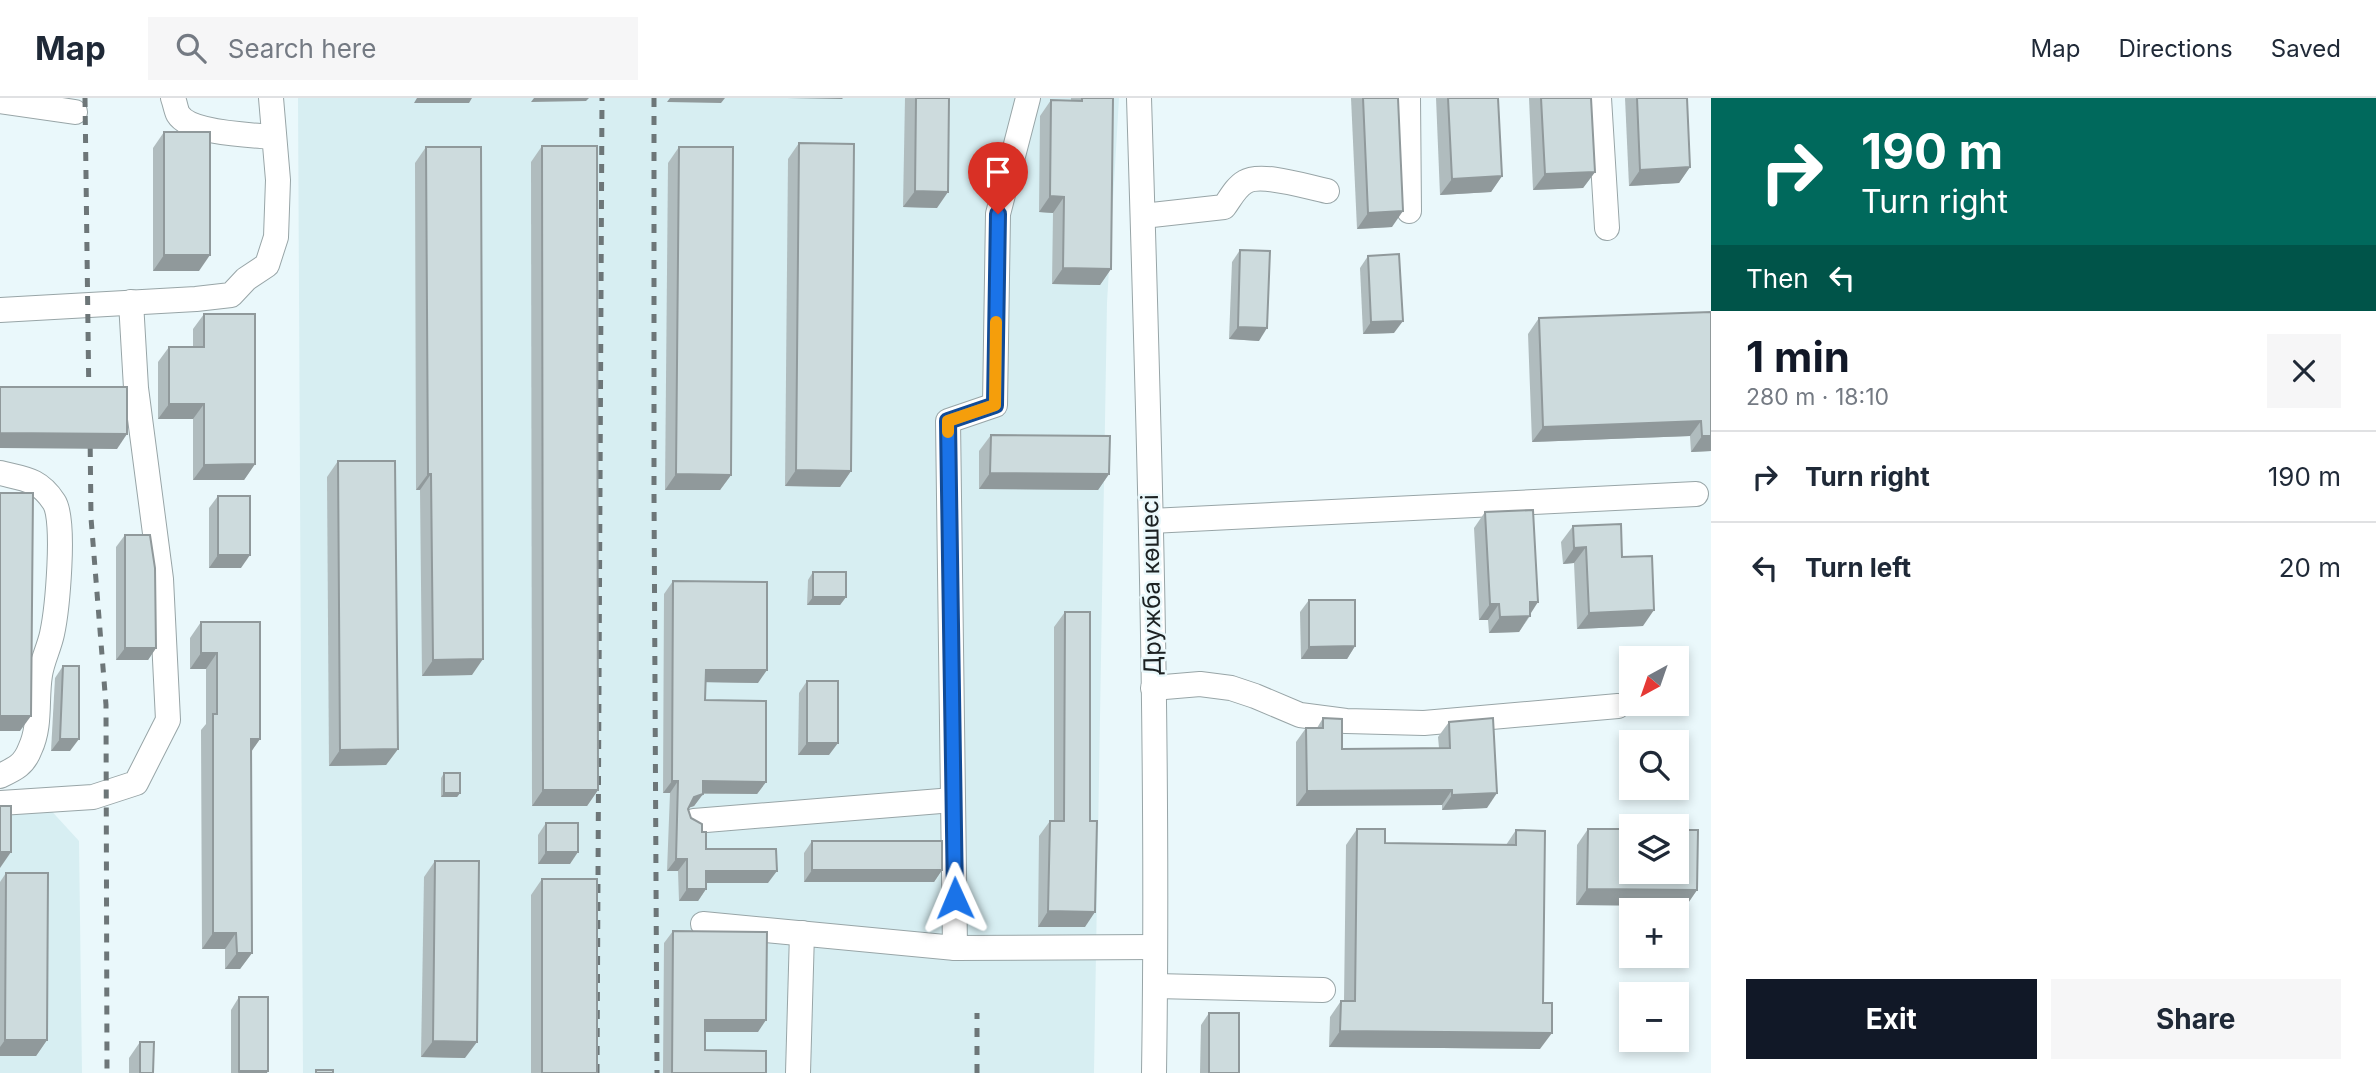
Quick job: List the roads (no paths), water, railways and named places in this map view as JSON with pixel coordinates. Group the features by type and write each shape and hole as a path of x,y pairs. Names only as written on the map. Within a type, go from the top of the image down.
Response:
{"street":[{"path":"173,98 179,115 190,124 212,130 274,137"},
{"path":"0,310 231,295 246,279 267,265 276,237 278,180 271,98"},
{"path":"955,948 948,421 995,405 998,214 1028,98"},
{"name":"Дружба көшесі","path":"1139,98 1151,521 1154,1073"},
{"path":"1408,98 1409,211"},
{"path":"1599,98 1607,228"},
{"path":"0,101 75,112"},
{"path":"1143,216 1224,208 1245,181 1259,177 1327,191"},
{"path":"0,803 93,797 136,783 168,720 161,579 136,388 131,302"},
{"path":"0,473 36,481 56,504 59,528 57,603 52,636 40,674 32,747 21,766 0,776"},
{"path":"1151,521 1696,494"},
{"path":"1153,688 1200,684 1231,688 1300,715 1346,721 1424,723 1618,706"},
{"path":"694,821 953,800"},
{"path":"703,924 955,948 1155,947"},
{"path":"798,1073 802,933"},
{"path":"1155,986 1323,990"}],"railway":[{"path":"85,98 89,405"},
{"path":"597,1073 602,98"},
{"path":"654,98 657,1073"},
{"path":"90,430 91,518 106,705 107,1073"},
{"path":"977,1013 977,1073"}]}
